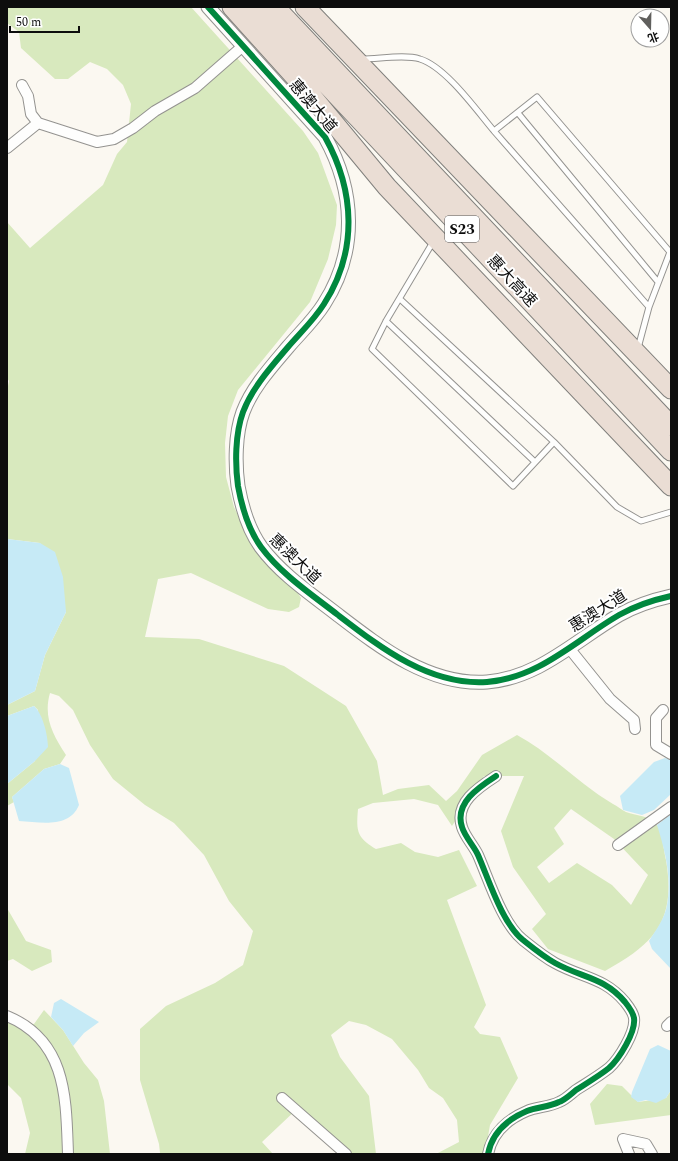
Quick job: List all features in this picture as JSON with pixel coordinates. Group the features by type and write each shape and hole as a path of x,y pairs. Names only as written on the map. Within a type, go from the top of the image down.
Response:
{"highway":[{"path":"232,7 305,88 388,187 671,486"},
{"name":"惠大高速","path":"254,7 671,451"},
{"name":"惠大高速","path":"275,7 671,426"},
{"path":"305,7 671,389"}],"street":[{"name":"惠澳大道","path":"208,7 324,137 332,149 348,202 349,238 344,260 334,287 323,306 257,386 243,412 239,432 236,475 245,515 253,535 271,559 340,617 396,657 433,674 470,682 504,680 536,668 619,615 640,604 671,596"},
{"path":"22,86 28,96 31,114 38,123 97,142 114,139 133,128 155,111 195,88 243,46"},
{"path":"7,148 38,123"},
{"path":"569,648 610,699 634,720 635,729"},
{"path":"663,710 656,718 656,745 671,754"},
{"path":"488,1154 498,1130 512,1119 527,1111 560,1102 610,1067 632,1033 634,1018 630,1009 616,991 601,982 555,964 521,939 511,926 490,887 475,849 462,828 460,818 462,807 471,794 496,776"},
{"path":"618,845 671,807"},
{"path":"7,1016 32,1030 46,1043 54,1056 60,1074 66,1110 68,1154"},
{"path":"282,1098 346,1154"},
{"path":"629,1154 623,1139 646,1144 652,1154"}],"lane":[{"path":"355,59 419,59 428,62 448,78 649,307"},
{"path":"494,131 537,97 670,252 649,307 637,353"},
{"path":"518,113 658,282"},
{"path":"436,237 386,322 372,349 513,486 554,442"},
{"path":"400,298 554,442 618,507 641,521 671,512"},
{"path":"386,322 535,462"}],"green space":[{"path":"7,7 191,7 303,131 318,153 337,205 336,225 328,259 310,302 238,390 228,416 225,443 226,477 234,507 247,533 294,587 301,598 299,607 289,612 268,609 191,573 158,579 145,637 199,639 284,666 346,706 377,761 383,795 398,789 429,785 446,801 457,791 482,755 517,735 542,751 601,796 626,812 650,819 659,828 664,847 668,881 668,899 665,914 658,928 649,939 623,961 605,971 548,949 532,929 546,914 513,867 501,831 524,776 484,776 452,826 438,805 414,799 373,803 358,809 357,823 359,833 365,841 376,849 401,843 415,852 438,857 459,850 477,886 447,900 486,1005 474,1027 480,1034 500,1037 518,1078 490,1125 485,1154 436,1154 459,1142 457,1120 443,1098 429,1088 418,1070 392,1039 366,1025 349,1021 331,1035 340,1057 369,1096 376,1154 343,1154 297,1109 262,1142 273,1154 158,1154 160,1153 159,1144 140,1080 140,1029 166,1006 215,983 243,965 253,931 229,901 204,855 174,823 145,805 113,779 90,745 73,710 59,696 50,693 48,710 50,726 66,755 60,764 44,769 12,797 14,802 7,806 7,784 35,761 38,710 34,706 7,716 7,705 35,691 45,655 66,612 40,543 7,539 7,391 9,381 7,378 7,222 30,248 103,185 117,154 127,142 131,104 123,85 107,69 90,62 68,79 55,79 21,48 19,32 7,23","holes":["571,809 614,839 648,875 631,905 612,885 577,863 549,883 537,867 564,844 554,828"]},
{"path":"7,908 26,941 51,950 52,962 32,971 13,959 7,961"},
{"path":"44,1010 63,1030 84,1063 98,1080 104,1101 110,1154 25,1154 30,1133 21,1098 7,1084 7,1023 34,1024"},
{"path":"607,1084 622,1086 638,1102 666,1098 671,1090 671,1115 595,1125 590,1104"}],"water":[{"path":"7,539 40,543 55,552 63,577 66,612 45,655 35,691 7,705"},
{"path":"34,706 40,714 44,725 48,747 35,761 7,784 7,716"},
{"path":"665,758 671,760 671,794 654,810 642,815 623,810 620,796 654,762"},
{"path":"60,764 69,768 79,805 74,813 61,821 45,823 19,821 12,797 44,769"},
{"path":"671,814 671,969 652,949 649,941 664,915 667,905 669,885 663,844 657,825"},
{"path":"61,999 99,1022 84,1033 73,1046 63,1030 51,1017 54,1003"},
{"path":"658,1045 671,1051 671,1090 666,1098 656,1103 646,1100 638,1102 631,1097 632,1092 650,1049"}],"cycle path":[{"path":"208,7 325,137 342,178 347,200 347,242 343,263 335,284 316,316 262,378 251,395 240,421 236,449 238,486 246,518 252,533 261,547 269,557 297,583 354,628 389,652 426,671 446,678 466,682 487,682 506,679 524,673 540,666 619,615 644,604 671,596"},
{"path":"488,1154 490,1146 497,1133 513,1118 527,1111 561,1101 609,1068 630,1038 634,1024 632,1012 625,1002 609,987 565,968 543,955 515,932 502,912 478,855 463,831 460,818 465,803 470,797 482,785 496,776"}]}
